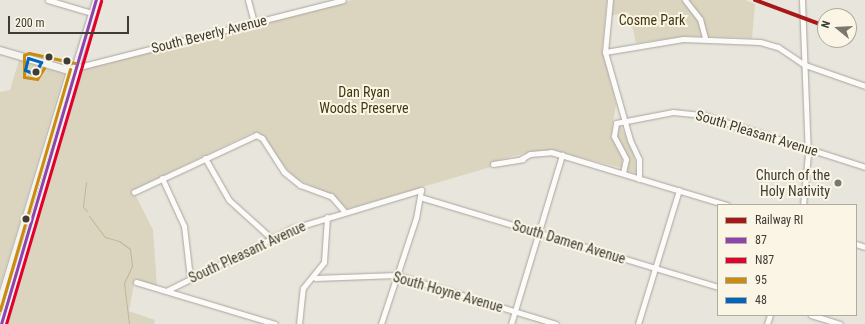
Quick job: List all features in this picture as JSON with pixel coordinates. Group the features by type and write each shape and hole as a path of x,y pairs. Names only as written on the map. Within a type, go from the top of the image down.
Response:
{"main road":[{"path":"1,324 76,74 75,68 96,0"},
{"path":"0,50 65,69 75,68"},
{"path":"0,301 69,74 75,68"}],"street":[{"path":"48,0 92,13"},
{"path":"248,0 254,23"},
{"name":"South Beverly Avenue","path":"75,68 343,0"},
{"path":"610,0 605,52 624,119 639,159 639,178"},
{"path":"685,0 700,19 705,38"},
{"path":"802,0 808,148 803,204"},
{"path":"605,52 661,42 705,38 769,43 805,65 865,86"},
{"name":"South Pleasant Avenue","path":"624,119 650,114 694,113 865,167"},
{"path":"623,173 626,160 613,133 616,123 624,119"},
{"path":"134,192 248,136 262,138 284,172 300,185 331,196 344,211"},
{"path":"493,164 521,159 536,154 562,155 724,204"},
{"path":"511,324 562,155"},
{"path":"205,158 229,200 272,239"},
{"path":"162,178 184,226 190,278"},
{"name":"South Pleasant Avenue","path":"166,291 272,239 344,211 421,190 420,197"},
{"path":"638,324 679,190"},
{"path":"381,324 420,197"},
{"name":"South Damen Avenue","path":"420,197 717,287"},
{"path":"299,324 302,293 315,278 324,262 328,217"},
{"name":"South Hoyne Avenue","path":"315,278 396,275 556,324"},
{"path":"136,282 256,321 275,324"},
{"path":"814,316 840,324"}],"green space":[{"name":"Dan Ryan Woods Preserve","path":"352,0 607,0 602,49 616,104 611,136 622,157 622,168 552,150 529,152 492,162 491,167 347,209 333,195 296,179 272,153 264,136 252,133 133,190 153,230 157,286 135,279 129,311 155,320 154,324 4,324 82,69"},
{"name":"Cosme Park","path":"612,0 745,0 755,4 752,38 689,36 636,43 629,12 609,16"},
{"path":"19,60 64,74 0,286 0,92 10,90"},
{"path":"620,124 634,154 637,174 626,171 627,158 616,137 617,125"}],"waterway":[{"path":"86,182 83,207 87,211"},
{"path":"89,216 105,237 119,241 130,249 132,266 124,283 129,324"}],"rail line":[{"name":"RI","path":"755,0 817,23"}],"transit line":[{"name":"87","path":"1,324 96,0"},
{"name":"N87","path":"6,324 101,1"},
{"name":"95","path":"44,68 37,79 24,77 24,55 29,53 75,63"},
{"name":"48","path":"28,58 41,62 35,74 25,70 28,58"},
{"name":"95","path":"0,310 70,69"}],"place":[{"name":"Church of the Holy Nativity","path":"838,183"}]}
